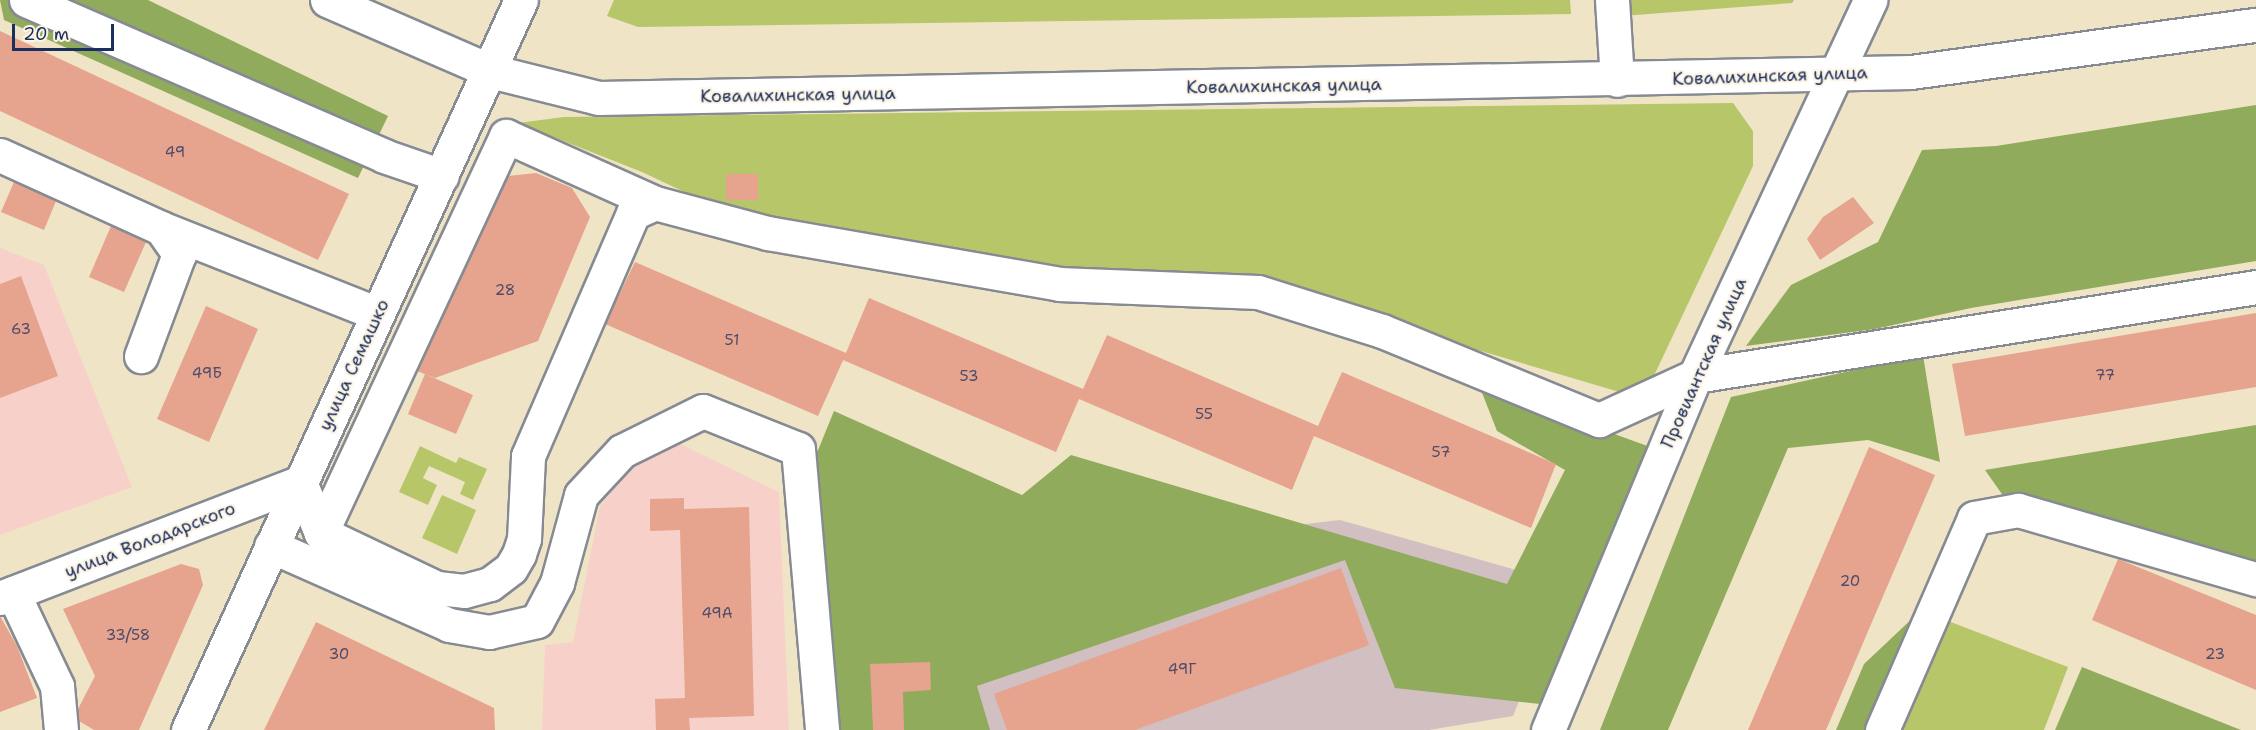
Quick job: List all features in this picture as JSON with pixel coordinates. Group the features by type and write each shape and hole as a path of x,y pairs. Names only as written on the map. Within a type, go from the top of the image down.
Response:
{"street":[{"path":"26,0 384,156 442,176"},
{"name":"Ковалихинская улица","path":"327,0 490,71 598,98 1617,80 1911,72 2256,25"},
{"name":"улица Семашко","path":"188,730 521,0"},
{"path":"1612,0 1617,80"},
{"name":"Провиантская улица","path":"1548,730 1695,376 1838,75 1870,0"},
{"path":"321,533 506,136 654,203 768,233 1059,284 1258,291 1382,331 1599,420 1695,376 2256,287"},
{"path":"0,154 161,228 378,314"},
{"path":"300,482 321,533 437,588 477,588 511,568 524,539 528,456 633,213 654,203"},
{"path":"141,356 178,254 161,228"},
{"path":"271,546 449,625 489,632 537,621 558,583 581,495 622,451 703,411 798,449 822,730"},
{"name":"улица Володарского","path":"7,595 300,482"},
{"path":"1882,730 1974,518 2018,510 2256,579"},
{"path":"7,595 57,686 61,730"}],"shaded area":[{"path":"0,248 44,265 132,487 0,535"},
{"path":"678,443 779,492 789,730 542,730 545,645 573,642 600,506 647,449"},
{"path":"1340,520 1566,584 1513,716 1429,730 830,730 929,567"}],"green space":[{"path":"0,0 148,0 388,116 358,178 4,20"},
{"path":"614,0 1570,0 1571,14 638,27 607,16"},
{"path":"1621,0 1794,0 1792,3 1622,16"},
{"path":"1733,103 1753,131 1753,166 1643,399 1437,338 1292,286 995,268 710,204 642,172 518,123 564,117"},
{"path":"2256,105 2256,261 1971,308 1875,329 1746,346 1791,285 1878,242 1922,150 1996,146"},
{"path":"1923,355 1940,462 1868,440 1788,448 1668,730 1600,730 1731,397"},
{"path":"1479,385 1653,448 1540,704 1395,688 1345,560 977,686 990,730 835,730 814,460 834,411 1022,495 1071,455 1507,584 1565,470 1497,431"},
{"path":"2256,425 2256,563 2004,497 1985,470"},
{"path":"420,446 456,463 459,457 487,469 473,500 460,494 465,482 429,466 423,478 437,485 428,505 399,492"},
{"path":"442,495 476,510 457,554 422,538"},
{"path":"1916,615 1893,730 1836,730 1864,664"},
{"path":"1943,619 2068,667 2044,730 1899,730"},
{"path":"2082,667 2241,730 2055,730"}],"building":[{"path":"0,31 349,194 318,260 0,111"},
{"path":"536,173 572,188 590,217 538,341 435,378 417,371 508,176"},
{"path":"726,174 758,174 758,200 726,200"},
{"path":"14,182 56,201 44,230 1,212"},
{"path":"1853,197 1874,223 1820,260 1807,239 1823,217"},
{"path":"111,226 146,242 124,292 89,277"},
{"path":"635,262 846,353 869,298 1083,389 1107,335 1318,426 1342,372 1556,464 1531,528 1314,436 1292,490 1079,399 1056,452 843,360 818,416 605,324"},
{"path":"21,276 58,376 0,398 0,284"},
{"path":"206,306 258,329 209,442 157,419"},
{"path":"2256,313 2256,387 1965,436 1952,364"},
{"path":"425,374 473,395 456,434 408,414"},
{"path":"1869,447 1935,475 1826,730 1748,730"},
{"path":"684,498 684,509 749,507 754,716 689,718 690,730 656,730 655,699 685,698 680,530 650,531 650,499"},
{"path":"2118,559 2256,615 2256,690 2092,620"},
{"path":"181,564 199,569 203,585 139,730 94,730 79,721 78,709 95,676 63,609"},
{"path":"1341,568 1369,645 1135,730 1007,730 994,694"},
{"path":"0,616 17,646 37,698 0,712"},
{"path":"316,622 494,708 495,730 264,730"},
{"path":"930,662 931,690 903,692 904,730 873,730 870,664"}]}
